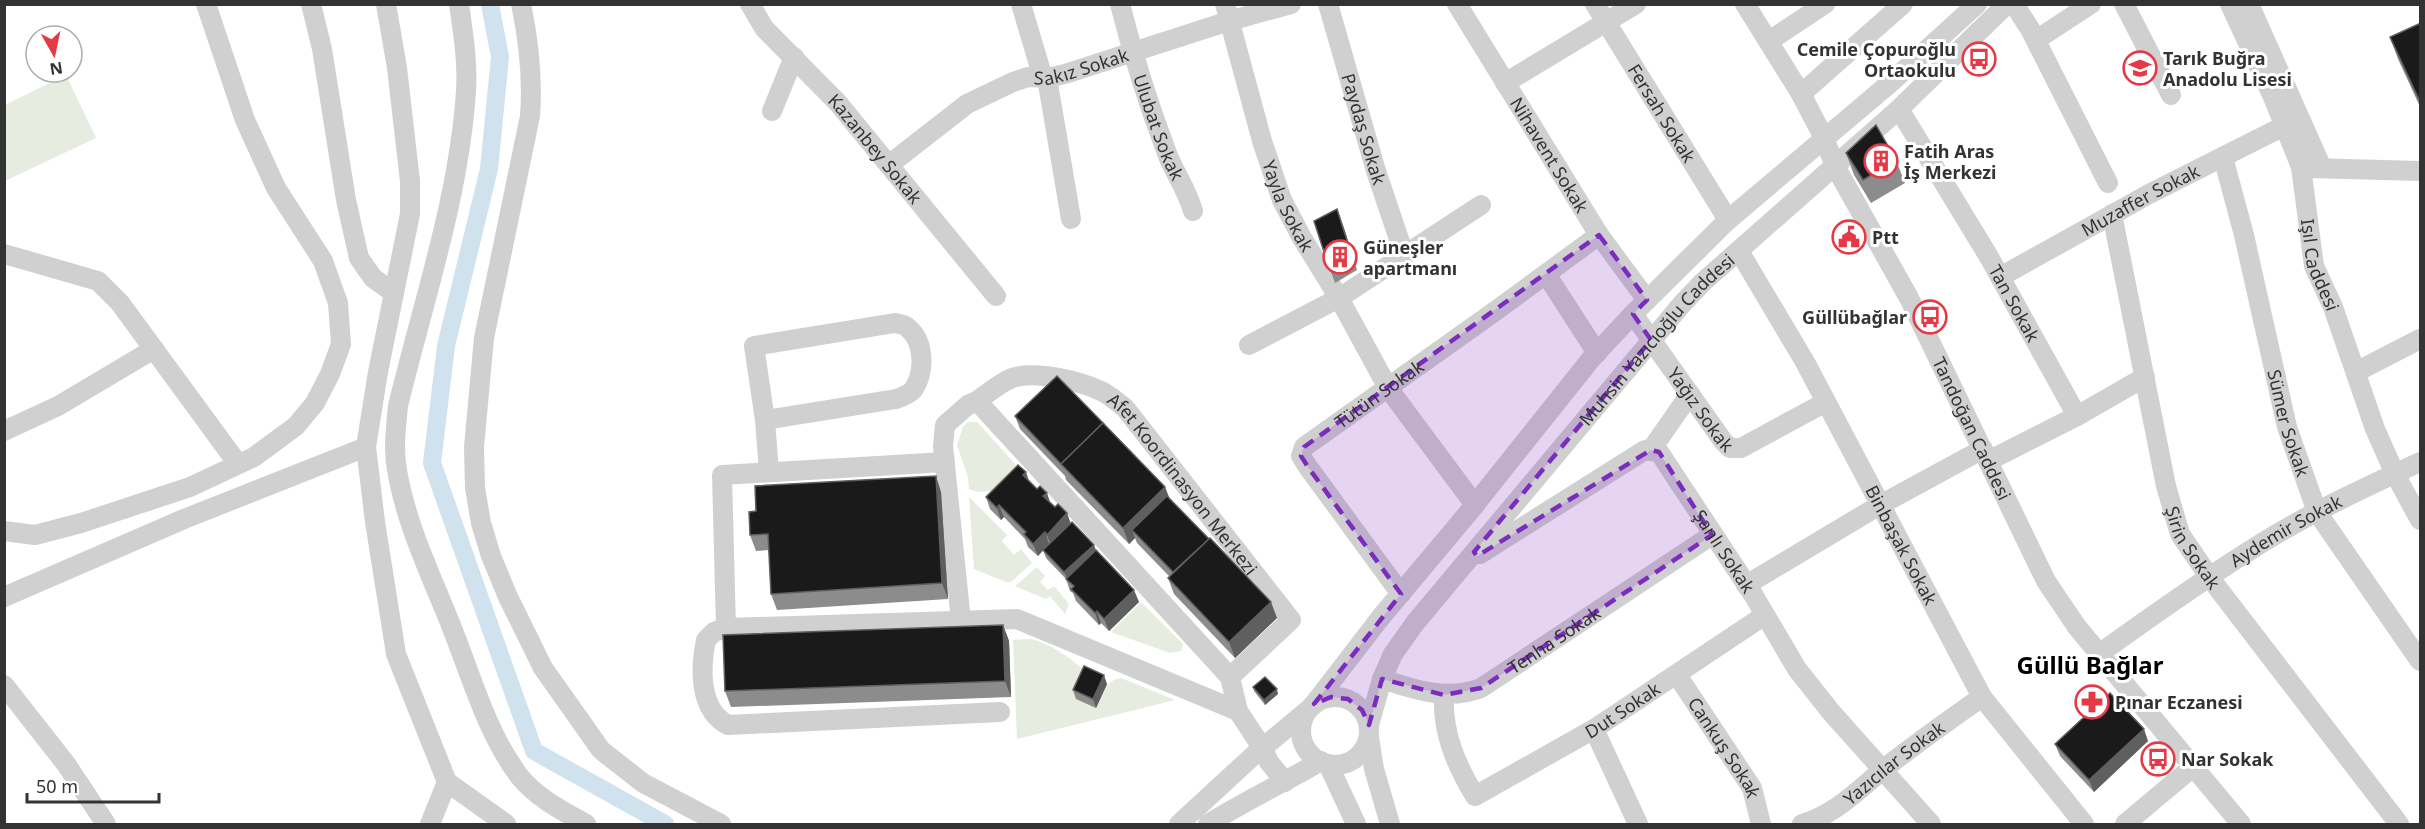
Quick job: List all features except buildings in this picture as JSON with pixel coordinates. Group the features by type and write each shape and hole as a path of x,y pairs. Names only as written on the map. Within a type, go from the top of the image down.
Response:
{"street":[{"path":"4,531 35,535 81,524 190,487 238,464 254,456 296,426 315,403 330,374 341,344 338,303 323,261 276,188 244,120 206,4"},
{"path":"311,4 322,49 346,200 359,258 373,278 394,293"},
{"path":"386,4 397,68 411,198 408,230 378,372 366,447 375,522 396,654 447,782 506,825"},
{"path":"459,4 465,51 466,90 461,130 441,242 398,406 396,467 404,503 417,541 496,741 521,778 545,800 586,825"},
{"path":"521,4 529,43 533,85 513,206 484,338 474,447 475,488 481,523 490,556 539,660 569,708 601,750 643,783 721,825"},
{"name":"Kazanbey Sokak","path":"750,4 764,28 838,103 996,296"},
{"path":"1021,4 1045,78 1071,219"},
{"name":"Ulubat Sokak","path":"1120,4 1132,52 1169,158 1184,185 1193,211"},
{"name":"Sakız Sokak","path":"890,164 967,104 1013,82 1028,77 1045,78 1065,74 1132,52 1227,13 1291,4"},
{"name":"Paydaş Sokak","path":"1328,4 1376,171 1404,254"},
{"name":"Nihavent Sokak","path":"1457,4 1599,234 1640,307"},
{"name":"Fersah Sokak","path":"1595,4 1728,220"},
{"path":"1505,83 1636,4"},
{"name":"Tandoğan Caddesi","path":"1745,4 1801,93 1824,138 1835,166 1909,298 2046,581 2077,627 2241,825"},
{"path":"1769,41 1825,4"},
{"path":"1801,93 1904,4"},
{"name":"Muhsin Yazıcıoğlu Caddesi","path":"1179,825 1311,708 1597,353 1640,307 1728,220 1889,84 1977,4"},
{"name":"Muhsin Yazıcıoğlu Caddesi","path":"1369,730 1382,679 1393,654 1415,623 1650,340 1703,282 1899,109 2007,4"},
{"path":"2014,4 2036,40 2108,183"},
{"path":"2036,40 2091,4"},
{"path":"2124,4 2171,95"},
{"name":"Işıl Caddesi","path":"2230,4 2301,167 2314,266 2333,307 2376,429 2396,474 2421,520"},
{"path":"2248,4 2322,168"},
{"name":"Yayla Sokak","path":"1227,13 1262,141 1282,200 1388,388 1475,504"},
{"path":"772,111 794,57"},
{"name":"Tan Sokak","path":"1899,109 2000,277 2077,416"},
{"name":"Muzaffer Sokak","path":"2000,277 2112,214 2284,126"},
{"name":"Sümer Sokak","path":"2223,157 2244,235 2287,428 2317,513 2421,662"},
{"path":"2301,167 2421,171"},
{"path":"1249,345 1339,298 1481,205"},
{"name":"Şirin Sokak","path":"2112,214 2170,506 2180,534 2210,578 2399,825"},
{"name":"Tütün Sokak","path":"1401,594 1301,456 1304,447 1599,234"},
{"name":"Binbaşak Sokak","path":"1739,251 1805,362 1982,697 2084,825"},
{"path":"4,254 98,281 120,303 238,464"},
{"path":"1546,274 1597,353"},
{"name":"Yağız Sokak","path":"1640,307 1650,340 1730,448 1741,448 1826,402"},
{"path":"765,420 896,399 911,392 921,375 922,358 917,341 908,328 895,322 754,346 765,420 769,472"},
{"path":"2356,372 2421,339"},
{"path":"4,431 58,406 154,349"},
{"name":"Afet Koordinasyon Merkezi","path":"961,621 943,446 945,425 954,416 1014,378 1032,376 1064,379 1106,393 1125,408 1291,620 1230,676"},
{"path":"1746,585 1880,506 1985,455 2077,416 2145,377"},
{"path":"1467,562 1645,450 1651,450 1690,394"},
{"path":"977,401 1230,676 1239,711 1275,772 1286,782"},
{"path":"4,597 184,519 366,447"},
{"name":"Şanlı Sokak","path":"1651,450 1659,452 1674,474 1797,669 1831,712 1931,825"},
{"path":"726,628 722,475 945,462"},
{"name":"Aydemir Sokak","path":"2099,654 2266,540 2421,462"},
{"name":"Tenha Sokak","path":"1382,679 1444,695 1465,694 1489,683 1713,535"},
{"name":"Dut Sokak","path":"1444,695 1443,712 1447,734 1455,758 1475,796 1594,729 1765,615"},
{"path":"1000,712 728,725 712,713 708,705 703,679 706,640 714,632 726,628 1017,619 1239,711"},
{"name":"Cankuş Sokak","path":"1677,675 1752,788 1761,825"},
{"path":"7,695 66,764 106,825"},
{"path":"1369,730 1367,744 1352,760 1342,764 1324,763 1313,756 1302,740 1303,720 1311,708 1331,697 1348,699 1362,710 1369,730 1371,756 1390,825"},
{"name":"Yazıcılar Sokak","path":"1802,825 1832,811 1856,794 1883,770 1982,697"},
{"path":"1594,729 1638,825"},
{"path":"1208,825 1245,801 1324,763"},
{"path":"1324,763 1356,825"},
{"path":"2125,825 2194,766"},
{"path":"430,825 447,782"}],"highlighted area":[{"path":"1599,235 1647,300 1633,314 1651,340 1474,552 1477,556 1651,450 1659,452 1712,535 1481,688 1444,695 1382,679 1369,725 1362,710 1348,699 1331,697 1314,704 1401,594 1308,467 1301,456 1304,447"}],"shaded area":[{"path":"48,84 70,84 96,138 5,181 5,105"},
{"path":"968,422 977,422 1016,465 991,491 978,492 969,489 968,477 957,445 963,427"},
{"path":"969,497 1007,535 1002,541 1014,555 1021,549 1032,563 1011,582 974,569"},
{"path":"1037,567 1045,576 1040,582 1048,590 1054,586 1069,604 1065,614 1050,596 1046,599 1015,586"},
{"path":"1141,602 1183,644 1181,651 1170,653 1111,632"},
{"path":"1031,639 1062,653 1083,670 1091,682 1096,707 1107,685 1121,678 1175,700 1017,739 1013,640"}],"waterway":[{"path":"490,4 500,57 489,169 446,346 432,463 534,751 665,824"}],"place":[{"name":"Cemile Çopuroğlu Ortaokulu","path":"1979,59"},
{"name":"Tarık Buğra Anadolu Lisesi","path":"2140,68"},
{"name":"Fatih Aras İş Merkezi","path":"1881,161"},
{"name":"Ptt","path":"1849,237"},
{"name":"Güneşler apartmanı","path":"1340,257"},
{"name":"Güllübağlar","path":"1930,317"},
{"name":"Pınar Eczanesi","path":"2092,702"},
{"name":"Nar Sokak","path":"2158,759"}],"district":[{"name":"Güllü Bağlar","path":"2090,664"}]}
